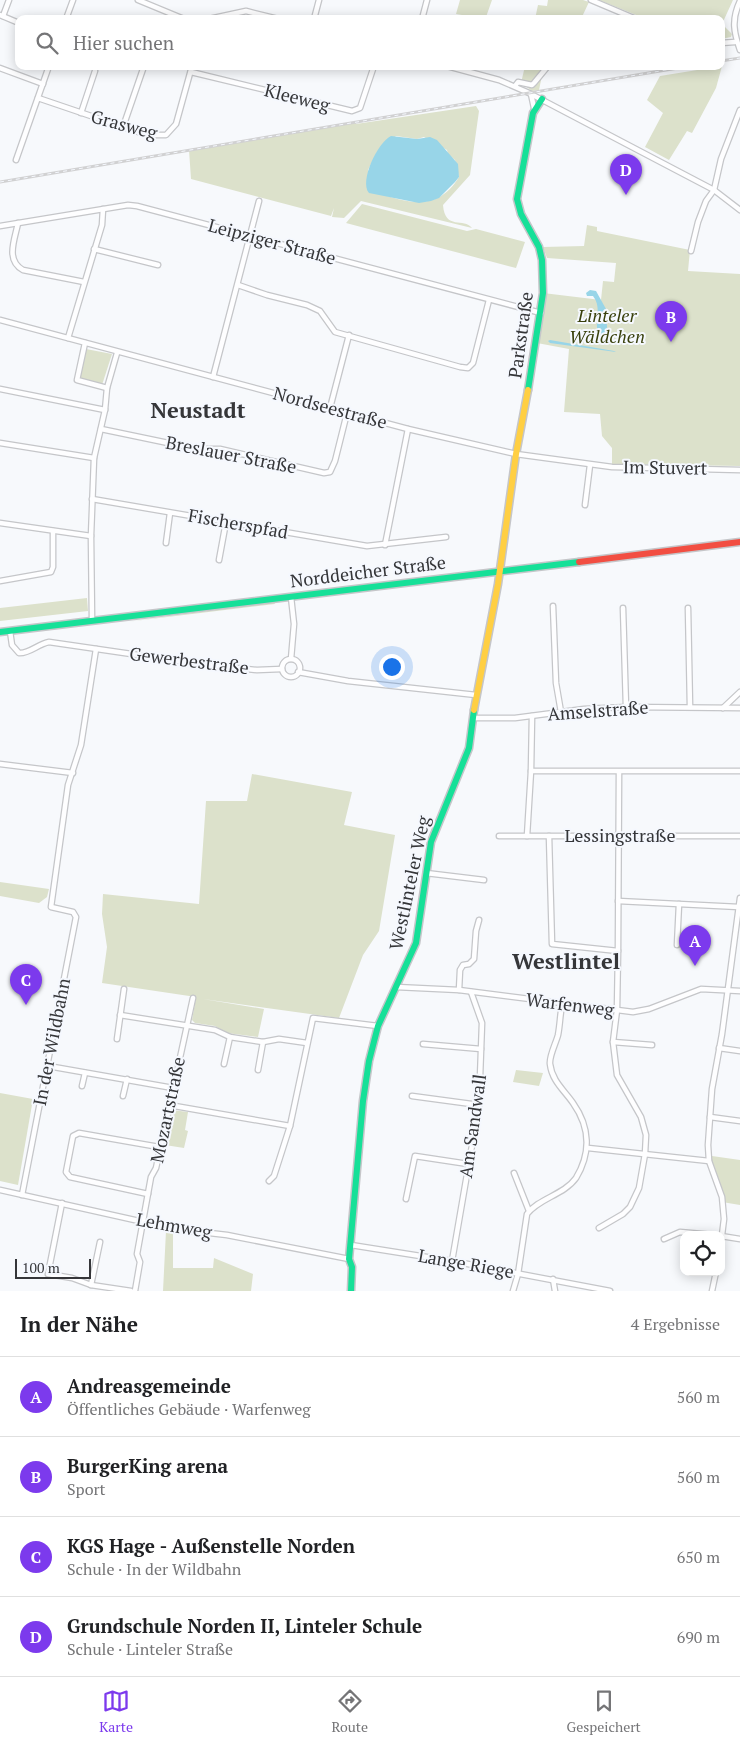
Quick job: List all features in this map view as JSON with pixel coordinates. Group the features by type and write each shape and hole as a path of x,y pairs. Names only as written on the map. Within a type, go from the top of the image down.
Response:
{"street":[{"path":"9,0 1,15 15,20"},
{"path":"67,15 73,0"},
{"path":"138,0 174,15"},
{"path":"315,15 319,0"},
{"path":"423,15 427,0"},
{"path":"591,0 627,15"},
{"path":"740,1 733,22 735,42 740,50"},
{"path":"228,15 246,11 262,15"},
{"path":"725,43 735,42"},
{"path":"0,68 43,84"},
{"path":"16,160 48,70"},
{"path":"123,128 142,70"},
{"name":"Kleeweg","path":"191,72 352,111 360,108 373,70"},
{"path":"460,70 514,86 530,93 714,190 738,204 740,210"},
{"path":"514,86 520,82 528,85 534,84 545,70"},
{"path":"81,113 95,72"},
{"name":"Grasweg","path":"38,98 123,128 157,137 166,135 176,124 191,72"},
{"name":"Parkstraße","path":"500,571 516,454 541,314 543,283 541,255 519,209 517,199 534,108 530,93"},
{"path":"534,108 542,99"},
{"path":"691,251 702,210 714,190 721,159 740,110"},
{"path":"213,377 259,200"},
{"name":"Leipziger Straße","path":"0,226 128,204 541,314"},
{"path":"68,338 102,225 103,209"},
{"path":"18,223 13,253 13,260 17,266 84,282"},
{"path":"94,249 158,266"},
{"path":"238,285 267,295 307,305 320,311 335,332 460,368 468,368 473,363 488,300"},
{"name":"Nordseestraße","path":"0,320 117,353 408,429 516,454"},
{"path":"330,408 349,335"},
{"path":"85,343 76,380 106,388"},
{"path":"92,620 91,536 94,458 102,429 106,388 117,353"},
{"path":"0,388 105,410"},
{"name":"Breslauer Straße","path":"102,429 197,449 220,449 324,473 330,472 336,461 347,413"},
{"path":"385,545 408,429"},
{"path":"0,443 94,458"},
{"name":"Im Stuvert","path":"516,454 590,465 740,470"},
{"path":"586,505 590,465"},
{"name":"Fischerspfad","path":"92,499 367,546 446,538"},
{"path":"166,543 170,513"},
{"path":"219,560 226,522"},
{"path":"0,523 91,536"},
{"path":"0,581 51,572 53,567 53,531"},
{"name":"Norddeicher Straße","path":"0,632 740,542"},
{"name":"Westlinteler Weg","path":"351,1291 352,1266 349,1259 350,1245 363,1101 369,1061 378,1026 416,943 431,842 436,825 470,748 476,695 500,571"},
{"path":"291,597 294,624 291,659"},
{"path":"553,606 556,683 561,712"},
{"path":"623,608 626,707"},
{"path":"688,608 690,707"},
{"name":"Gewerbestraße","path":"10,631 12,645 18,653 23,654 40,643 49,642 241,668 282,669 285,674 290,676 298,672 338,680 476,695"},
{"path":"0,764 73,773 81,745 96,649"},
{"path":"282,669 284,662 291,659"},
{"path":"291,659 298,664 298,672"},
{"path":"723,708 740,692"},
{"name":"Amselstraße","path":"474,718 532,716 626,707 740,708"},
{"path":"527,836 532,716"},
{"path":"531,772 740,771"},
{"path":"598,1228 623,1214 630,1207 639,1188 646,1135 642,1117 617,1075 613,1042 617,1010 619,772"},
{"name":"In der Wildbahn","path":"22,1195 76,917 73,912 51,907 68,785 73,773"},
{"name":"Lessingstraße","path":"499,836 740,836"},
{"path":"550,836 552,944 618,951"},
{"path":"426,873 484,880"},
{"path":"723,1231 724,1219 722,1197 710,1161 710,1117 740,898"},
{"path":"618,901 738,907"},
{"path":"677,945 679,904"},
{"path":"458,990 460,970 463,965 469,964 474,959 476,931 479,920"},
{"name":"Warfenweg","path":"396,987 458,990 562,1005 633,1012 650,1009 701,990 740,991"},
{"path":"117,1038 124,989"},
{"name":"Am Sandwall","path":"452,1260 479,1104 482,1023 471,992"},
{"name":"Mozartstraße","path":"136,1291 140,1262 137,1254 151,1177 156,1168 159,1147 162,1143 193,998"},
{"path":"513,1291 518,1274 524,1225 529,1211 568,1186 585,1162 588,1148 582,1119 573,1103 554,1079 549,1063 558,1033 562,1005"},
{"path":"120,1015 215,1030 230,1037 264,1042 279,1039 307,1044"},
{"path":"269,1181 274,1176 290,1126 313,1018 378,1026"},
{"path":"224,1064 230,1037"},
{"path":"258,1070 264,1042"},
{"path":"613,1042 652,1045"},
{"path":"424,1044 482,1049"},
{"path":"719,1048 740,1051"},
{"path":"48,1066 173,1088"},
{"path":"82,1086 85,1073"},
{"path":"123,1096 127,1079"},
{"path":"412,1096 479,1104"},
{"path":"169,1105 290,1126"},
{"path":"710,1117 740,1121"},
{"path":"148,1194 70,1177 66,1172 72,1136 79,1132 159,1147"},
{"path":"588,1148 710,1161"},
{"path":"406,1199 415,1156 468,1164"},
{"path":"514,1173 529,1211"},
{"name":"Lehmweg","path":"0,1190 175,1229 245,1238 349,1259"},
{"path":"62,1203 48,1274 72,1278 91,1285 131,1291"},
{"path":"664,1239 680,1232"},
{"path":"725,1236 740,1239"},
{"path":"91,1285 100,1242"},
{"name":"Lange Riege","path":"350,1245 452,1260 610,1291"},
{"path":"712,1291 715,1276"},
{"path":"552,1279 555,1291"}],"green space":[{"path":"460,0 492,0 487,15 456,14"},
{"path":"548,0 583,0 589,2 583,15 536,15 538,5 547,6"},
{"path":"599,0 733,0 725,17 725,15 636,15"},
{"path":"725,27 732,34 731,37 725,38"},
{"path":"524,70 543,70 539,90 532,91 521,83"},
{"path":"697,70 721,70 716,88 692,133 687,131 669,160 645,147 663,113 647,100 660,76"},
{"path":"476,106 479,111 470,175 443,205 447,218 451,221 469,225 472,228 361,201 344,218 332,217 334,208 331,216 191,179 189,150 356,122 356,124","holes":["396,136 417,139 424,137 447,150 448,154 455,160 459,177 452,187 435,199 416,202 384,195 368,170 377,152"]},
{"path":"362,204 467,231 476,229 525,242 516,268 346,223"},
{"name":"Linteler Wäldchen","path":"587,225 597,227 597,231 690,250 688,271 740,274 740,466 612,464 612,448 602,436 600,414 564,412 569,349 537,343 543,293 601,300 603,281 614,282 616,263 547,258 543,247 584,246"},
{"path":"86,349 112,354 102,385 78,379"},
{"path":"87,598 88,611 0,621 0,608"},
{"path":"274,602 275,604 126,622"},
{"path":"252,774 352,792 344,825 395,835 379,931 363,955 339,1018 203,999 264,1009 258,1037 227,1033 215,1026 195,1023 192,1020 196,997 102,983 107,947 102,914 103,894 199,904 206,801 247,801"},
{"path":"0,882 49,889 47,897 39,903 0,896"},
{"path":"516,1070 543,1073 539,1086 513,1082"},
{"path":"0,1093 33,1099 18,1185 0,1181"},
{"path":"172,1110 188,1112 185,1130 188,1131 184,1148 165,1145"},
{"path":"712,1156 740,1160 740,1205 722,1202 712,1167"},
{"path":"166,1231 173,1233 173,1268 213,1268 214,1258 253,1274 251,1291 163,1291"}],"water":[{"path":"391,136 417,139 430,137 437,140 458,164 459,177 439,198 431,201 419,203 369,193 366,180 371,162 381,146"},
{"path":"590,290 596,291 606,309 607,327 605,337 599,336 597,331 598,310 593,296 587,296 586,293"},
{"path":"548,341 616,352 550,343"}],"railway":[{"path":"725,60 740,58"},
{"path":"0,182 666,70"}],"traffic: fast":[{"path":"528,390 543,293 542,260 539,247 521,214 517,199 533,113 542,99"},
{"path":"0,632 579,562"},
{"path":"351,1291 352,1267 349,1259 363,1101 369,1061 378,1026 416,943 431,842 469,748 474,710"}],"traffic: slow":[{"path":"474,710 498,584 516,454 528,390"}],"traffic: jam":[{"path":"579,562 740,542"}],"place":[{"name":"Grundschule Norden II, Linteler Schule","path":"626,195"},
{"name":"BurgerKing arena","path":"671,342"},
{"name":"Andreasgemeinde","path":"695,966"},
{"name":"KGS Hage - Außenstelle Norden","path":"26,1005"}],"district":[{"name":"Neustadt","path":"198,410"},
{"name":"Westlintel","path":"566,961"}]}
